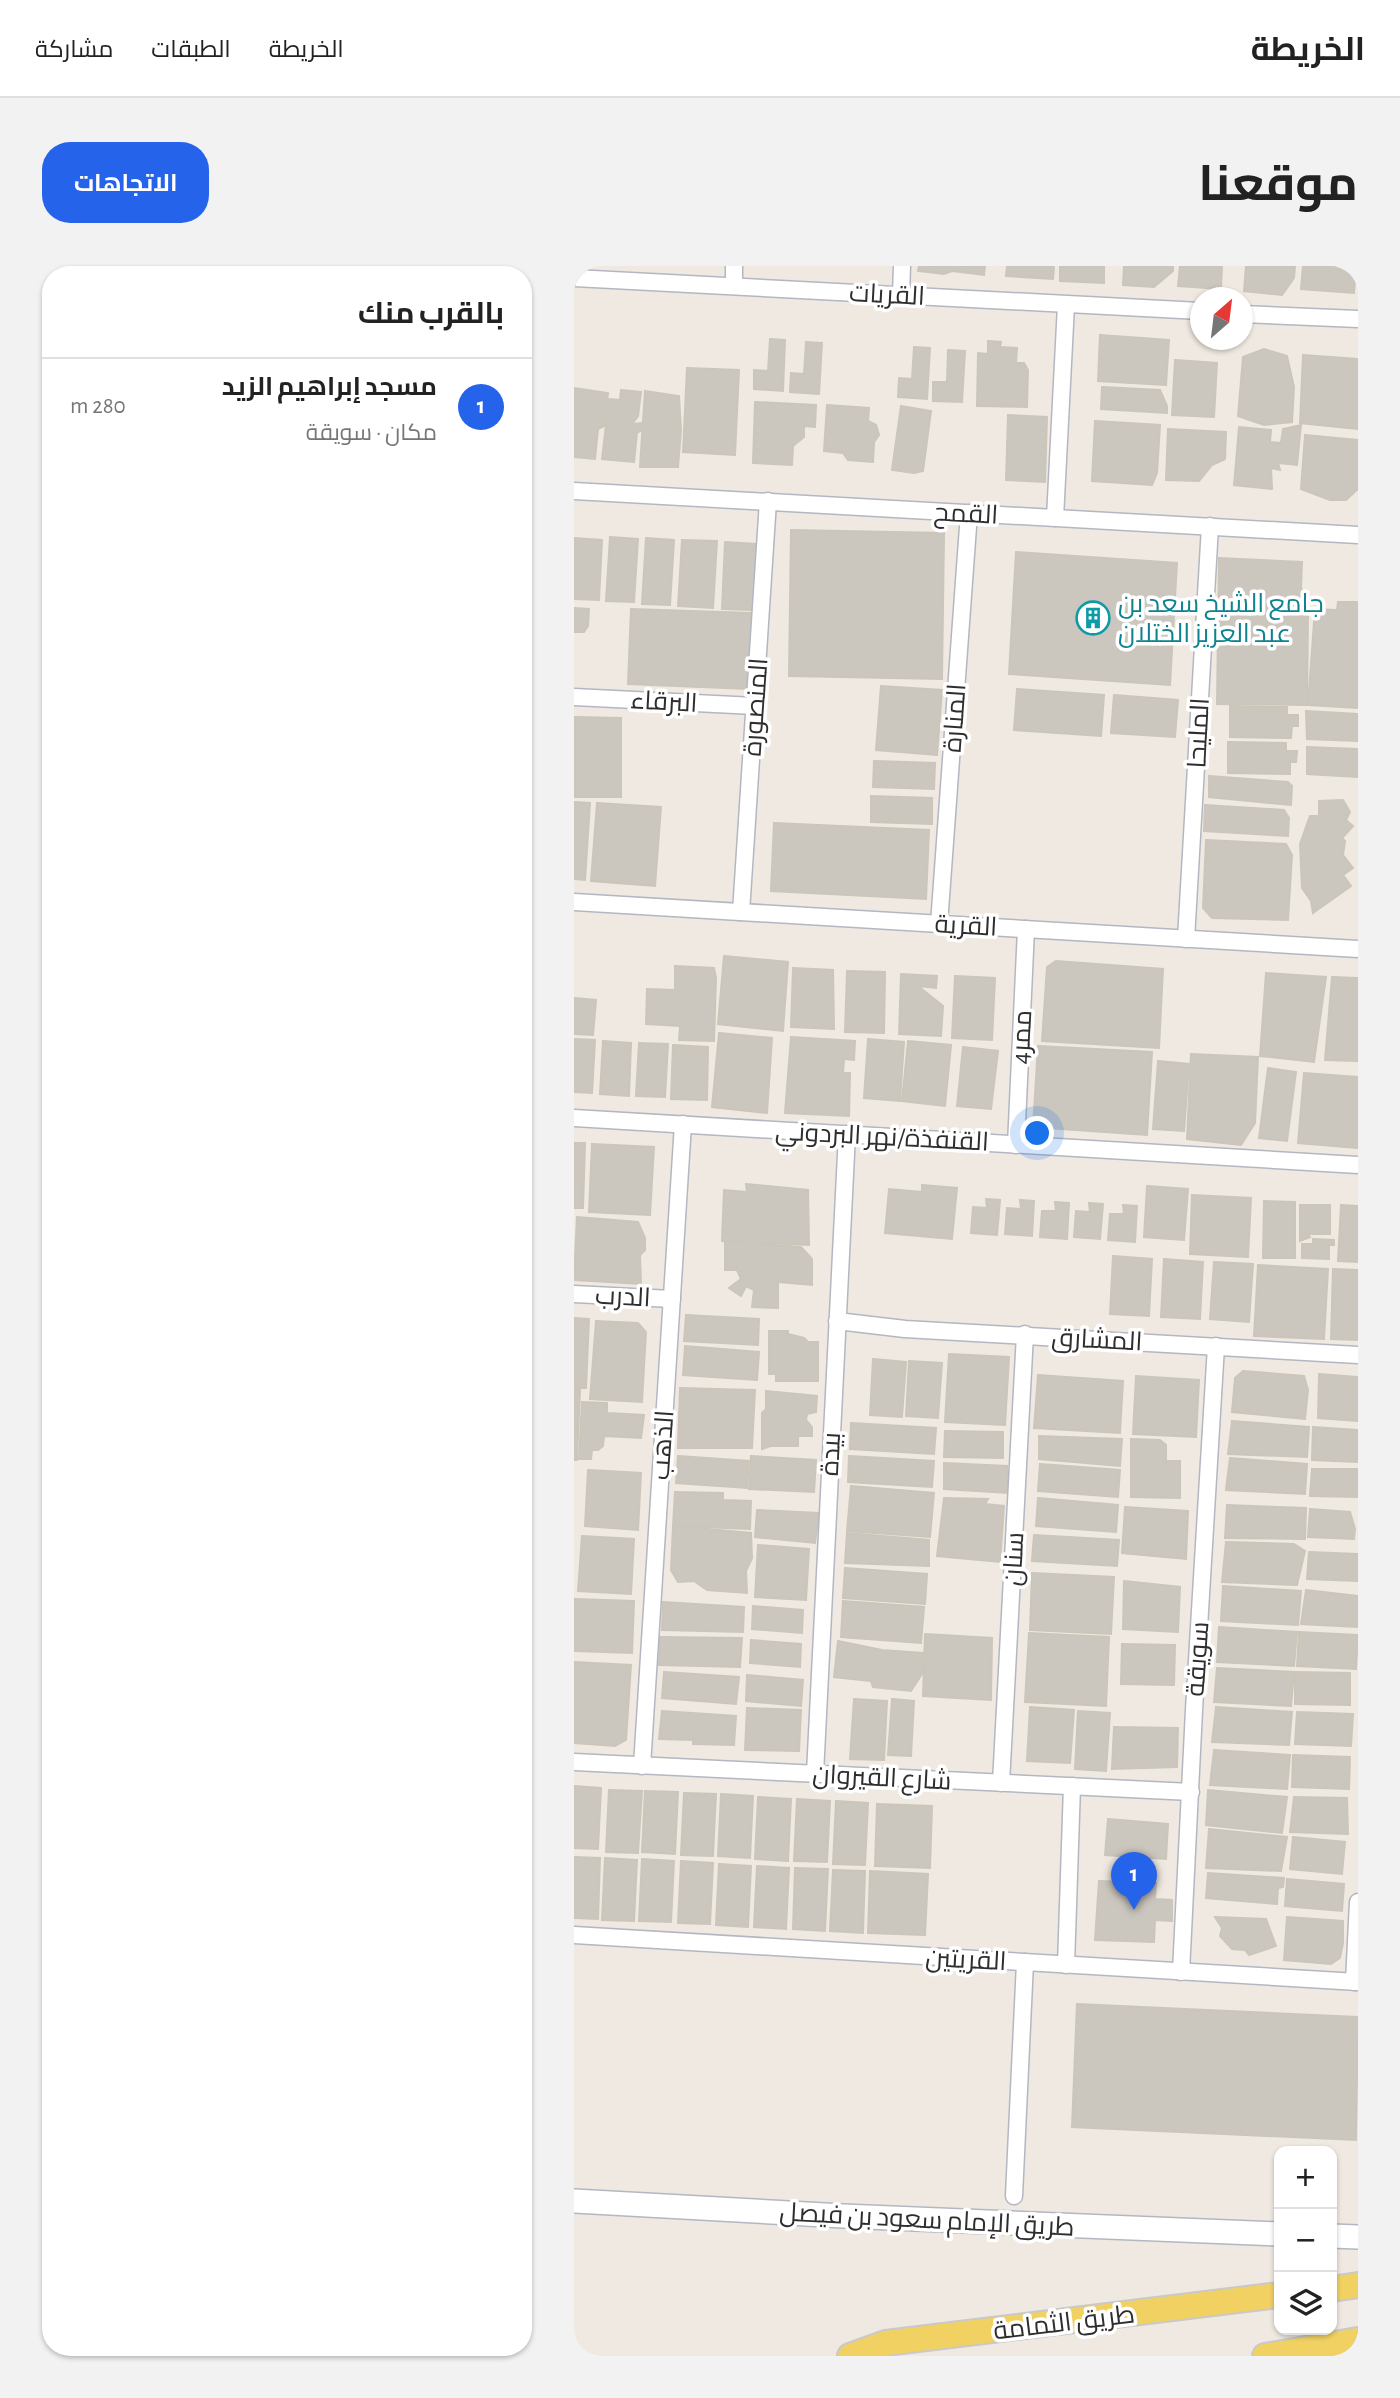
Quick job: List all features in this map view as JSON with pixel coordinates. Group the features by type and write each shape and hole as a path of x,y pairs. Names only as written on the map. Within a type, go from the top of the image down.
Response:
{"main road":[{"name":"طريق الإمام سعود بن فيصل","path":"574,2201 843,2216 1274,2234"},
{"path":"1337,2236 1358,2237"},
{"path":"1337,2288 1358,2286"},
{"name":"طريق الثمامة","path":"850,2356 886,2343 1274,2296"},
{"path":"1265,2356 1358,2340"}],"street":[{"path":"734,266 734,286"},
{"path":"901,295 902,266"},
{"name":"القريات","path":"574,278 1190,311"},
{"path":"1055,518 1066,305"},
{"path":"1253,314 1358,319"},
{"name":"القمح","path":"574,491 1358,535"},
{"name":"المنصورة","path":"741,912 768,502"},
{"name":"المنارة","path":"939,924 969,513"},
{"name":"المليحا","path":"1186,939 1210,526"},
{"name":"البرقاء","path":"574,697 755,706"},
{"name":"القرية","path":"574,902 1358,949"},
{"name":"ممر4","path":"1016,1144 1026,929"},
{"name":"القنفذة/نهر البردوني","path":"574,1118 1358,1165"},
{"name":"الذهب","path":"642,1766 683,1124"},
{"name":"بيدة","path":"816,1774 847,1134"},
{"name":"الدرب","path":"574,1294 672,1299"},
{"name":"المشارق","path":"837,1321 918,1330 1358,1355"},
{"name":"سنان","path":"1001,1783 1025,1334"},
{"name":"سويقة","path":"1181,1972 1216,1346"},
{"name":"شارع القيروان","path":"574,1762 1191,1792"},
{"path":"1066,1965 1072,1786"},
{"path":"1356,1982 1358,1902"},
{"name":"القريتين","path":"574,1935 1356,1982"},
{"path":"1014,2196 1026,1962"}],"building":[{"path":"919,266 985,266 984,275 918,271"},
{"path":"1007,266 1054,266 1053,279 1006,276"},
{"path":"1060,266 1104,266 1104,283 1060,281"},
{"path":"1124,266 1173,266 1173,271 1154,287 1123,285"},
{"path":"1180,266 1222,266 1221,287 1178,286"},
{"path":"1246,266 1295,266 1294,278 1282,295 1253,292 1253,287 1244,287"},
{"path":"1303,266 1356,266 1354,293 1301,289"},
{"path":"1100,335 1169,340 1166,385 1098,381"},
{"path":"770,339 785,340 783,391 754,389 754,370 768,371"},
{"path":"988,341 1001,342 1000,347 1017,348 1016,363 1024,363 1028,370 1027,407 977,406 978,353 988,354"},
{"path":"806,342 822,343 819,394 790,392 791,373 804,374"},
{"path":"914,347 930,348 927,399 898,397 899,378 912,379"},
{"path":"1264,349 1287,356 1294,387 1292,422 1264,425 1238,416 1243,357"},
{"path":"948,350 965,351 962,402 933,401 933,382 947,382"},
{"path":"1303,355 1358,359 1358,429 1300,423"},
{"path":"1175,360 1217,363 1214,417 1172,415"},
{"path":"687,368 739,370 735,455 683,452"},
{"path":"1102,387 1160,390 1167,413 1101,409"},
{"path":"574,388 608,393 604,426 598,429 595,459 574,457"},
{"path":"621,390 641,392 638,416 632,424 642,423 642,430 637,433 634,462 602,459 609,399 620,400"},
{"path":"645,391 679,396 681,430 678,467 640,467"},
{"path":"755,402 816,405 815,427 804,426 804,437 793,446 792,465 753,463"},
{"path":"827,405 869,408 868,421 876,425 879,435 874,442 873,462 848,460 843,453 824,451"},
{"path":"901,406 931,411 923,471 914,473 892,470"},
{"path":"1008,415 1047,417 1045,482 1006,480"},
{"path":"1095,421 1160,425 1157,473 1152,485 1092,481"},
{"path":"1301,425 1297,465 1278,463 1280,470 1271,468 1272,489 1234,485 1239,427 1271,430 1270,442 1281,443 1283,429"},
{"path":"1168,429 1226,432 1225,459 1212,465 1199,481 1166,480"},
{"path":"1305,435 1358,440 1358,489 1346,500 1330,500 1301,489"},
{"path":"791,530 944,533 942,679 789,676"},
{"path":"610,537 638,539 634,602 606,601"},
{"path":"574,538 602,540 599,600 574,599"},
{"path":"646,538 674,540 670,605 642,604"},
{"path":"682,540 717,541 713,608 678,606"},
{"path":"725,542 757,544 754,610 722,609"},
{"name":"جامع الشيخ سعد بن عبد العزيز الختلان","path":"1016,552 1177,563 1170,685 1009,674"},
{"path":"1219,558 1302,562 1301,587 1308,610 1307,705 1217,704"},
{"path":"1338,602 1358,602 1358,708 1308,705 1315,609 1337,610"},
{"path":"574,608 589,609 588,626 584,632 574,632"},
{"path":"631,609 752,613 749,689 628,684"},
{"path":"881,686 942,690 937,755 876,750"},
{"path":"1017,689 1104,695 1101,736 1014,730"},
{"path":"1114,695 1178,700 1175,737 1111,733"},
{"path":"1230,706 1287,707 1287,715 1298,715 1298,726 1292,726 1291,738 1230,737"},
{"path":"1306,711 1358,714 1358,741 1307,739"},
{"path":"575,717 621,718 621,797 575,797"},
{"path":"1228,742 1286,743 1286,751 1297,751 1296,762 1290,762 1290,774 1228,773"},
{"path":"1307,747 1358,749 1358,777 1307,774"},
{"path":"874,761 935,763 934,789 873,787"},
{"path":"1209,776 1288,782 1292,786 1291,805 1209,797"},
{"path":"871,796 932,798 932,824 871,822"},
{"path":"1343,800 1350,812 1346,820 1353,826 1342,838 1345,841 1343,855 1353,868 1343,875 1351,886 1313,913 1311,901 1302,888 1300,844 1310,816 1319,816 1319,801"},
{"path":"574,802 590,803 585,880 574,879"},
{"path":"597,803 661,807 655,886 591,881"},
{"path":"1205,805 1284,810 1289,818 1288,836 1204,831"},
{"path":"774,823 929,830 926,899 771,891"},
{"path":"1206,840 1286,844 1292,855 1288,920 1212,918 1203,908"},
{"path":"724,956 788,962 783,1031 718,1024"},
{"path":"1056,961 1163,969 1159,1048 1042,1041 1047,967"},
{"path":"675,966 714,968 714,1041 679,1040 680,1026 646,1024 647,989 675,990"},
{"path":"793,968 833,970 834,1029 791,1027"},
{"path":"847,971 885,972 884,1033 845,1032"},
{"path":"1266,973 1326,977 1314,1062 1260,1056"},
{"path":"901,974 937,976 936,988 918,986 943,1006 941,1036 899,1034"},
{"path":"955,976 995,978 992,1040 952,1038"},
{"path":"1332,977 1358,978 1358,1061 1325,1060"},
{"path":"574,998 596,1000 593,1035 574,1034"},
{"path":"719,1033 772,1038 767,1113 712,1107"},
{"path":"791,1037 855,1041 854,1060 844,1059 843,1073 850,1073 849,1116 785,1113"},
{"path":"574,1039 595,1040 592,1093 574,1092"},
{"path":"868,1039 904,1042 900,1101 864,1098"},
{"path":"603,1041 631,1043 629,1096 600,1094"},
{"path":"908,1041 951,1045 945,1106 902,1101"},
{"path":"639,1043 668,1044 665,1097 636,1096"},
{"path":"673,1045 708,1047 707,1100 671,1099"},
{"path":"1038,1046 1152,1052 1147,1135 1033,1127"},
{"path":"963,1047 998,1051 991,1109 957,1106"},
{"path":"1191,1054 1258,1057 1255,1123 1241,1145 1187,1139"},
{"path":"1158,1061 1189,1064 1184,1131 1153,1129"},
{"path":"1268,1068 1296,1072 1287,1141 1259,1138"},
{"path":"1304,1073 1358,1077 1358,1148 1298,1143"},
{"path":"574,1143 585,1143 583,1208 574,1208"},
{"path":"592,1144 654,1147 650,1215 589,1212"},
{"path":"746,1184 808,1190 809,1245 722,1241 724,1190 747,1192"},
{"path":"922,1185 957,1188 952,1239 885,1233 889,1189 922,1192"},
{"path":"1147,1186 1188,1189 1184,1240 1144,1237"},
{"path":"1192,1195 1251,1198 1248,1257 1190,1254"},
{"path":"986,1199 1000,1200 997,1235 971,1233 973,1207 987,1208"},
{"path":"1020,1200 1034,1201 1032,1236 1005,1234 1007,1208 1021,1209"},
{"path":"1264,1201 1295,1202 1295,1258 1263,1258"},
{"path":"1055,1202 1069,1203 1067,1239 1040,1237 1042,1211 1056,1211"},
{"path":"1089,1203 1103,1204 1100,1239 1074,1237 1076,1211 1090,1212"},
{"path":"1123,1205 1137,1206 1135,1242 1108,1240 1110,1214 1124,1214"},
{"path":"1300,1205 1330,1205 1330,1234 1308,1234 1310,1237 1300,1241"},
{"path":"1341,1205 1358,1206 1358,1262 1338,1261"},
{"path":"577,1217 638,1222 645,1238 645,1250 640,1255 641,1284 574,1280"},
{"path":"1313,1239 1334,1240 1334,1245 1329,1245 1329,1259 1302,1258 1302,1244 1313,1244"},
{"path":"725,1241 801,1247 812,1259 812,1285 778,1282 778,1308 752,1307 754,1290 746,1286 741,1296 729,1288 741,1279 737,1270 725,1270"},
{"path":"1113,1256 1152,1259 1149,1316 1110,1314"},
{"path":"1164,1259 1203,1262 1200,1319 1161,1317"},
{"path":"1214,1262 1253,1264 1249,1322 1210,1319"},
{"path":"1258,1265 1328,1269 1324,1339 1254,1336"},
{"path":"1333,1269 1358,1270 1358,1340 1331,1339"},
{"path":"686,1315 759,1319 758,1345 684,1341"},
{"path":"574,1318 589,1319 586,1388 574,1388"},
{"path":"596,1321 638,1323 646,1332 642,1402 590,1399"},
{"path":"769,1331 788,1331 788,1334 804,1338 808,1342 818,1342 818,1381 776,1381 776,1374 769,1374"},
{"path":"685,1346 759,1352 757,1380 683,1375"},
{"path":"949,1354 1009,1357 1005,1425 945,1422"},
{"path":"873,1359 906,1362 902,1417 870,1415"},
{"path":"909,1361 942,1363 938,1418 906,1416"},
{"path":"1243,1371 1304,1376 1308,1390 1305,1419 1232,1412 1235,1378"},
{"path":"1319,1374 1358,1377 1358,1421 1318,1418"},
{"path":"1038,1375 1123,1381 1120,1433 1034,1428"},
{"path":"1136,1376 1199,1380 1196,1437 1133,1434"},
{"path":"680,1388 755,1390 752,1448 678,1448"},
{"path":"574,1390 580,1390 577,1460 574,1460"},
{"path":"766,1391 817,1396 816,1412 807,1414 806,1420 812,1427 812,1436 798,1436 798,1446 771,1446 762,1449 762,1413 766,1409"},
{"path":"582,1402 607,1403 607,1413 644,1415 641,1438 604,1436 603,1446 592,1450 591,1459 579,1459"},
{"path":"1232,1421 1309,1427 1307,1457 1228,1454"},
{"path":"851,1423 936,1428 934,1454 850,1449"},
{"path":"1313,1427 1358,1430 1358,1462 1312,1460"},
{"path":"945,1431 1003,1432 1003,1458 944,1457"},
{"path":"1039,1436 1122,1439 1120,1466 1039,1459"},
{"path":"1131,1439 1160,1440 1166,1445 1166,1461 1180,1461 1180,1498 1131,1497"},
{"path":"678,1456 749,1461 747,1488 676,1483"},
{"path":"751,1456 816,1460 814,1492 749,1489"},
{"path":"849,1456 934,1461 932,1487 848,1482"},
{"path":"1230,1458 1307,1464 1305,1494 1226,1490"},
{"path":"944,1463 1007,1466 1008,1493 944,1489"},
{"path":"1040,1464 1120,1470 1118,1497 1038,1491"},
{"path":"1312,1469 1358,1469 1358,1497 1310,1496"},
{"path":"588,1470 641,1473 638,1530 585,1526"},
{"path":"851,1486 934,1493 930,1537 847,1531"},
{"path":"675,1492 723,1493 723,1500 751,1501 750,1529 673,1526"},
{"path":"944,1498 988,1499 985,1504 1004,1506 1000,1562 937,1556"},
{"path":"1038,1498 1118,1505 1116,1532 1036,1526"},
{"path":"1227,1505 1306,1508 1305,1539 1225,1538"},
{"path":"1125,1507 1188,1511 1186,1559 1122,1553"},
{"path":"1310,1509 1350,1512 1355,1529 1354,1539 1308,1537"},
{"path":"757,1510 819,1513 815,1543 755,1537"},
{"path":"673,1526 751,1533 752,1558 746,1571 747,1593 707,1590 694,1581 678,1582 671,1570"},
{"path":"847,1533 929,1540 929,1566 845,1563"},
{"path":"1034,1535 1119,1540 1117,1566 1032,1561"},
{"path":"582,1536 634,1539 631,1594 578,1591"},
{"path":"1226,1542 1294,1544 1305,1551 1297,1585 1222,1582"},
{"path":"758,1545 809,1549 806,1600 755,1597"},
{"path":"1309,1552 1358,1554 1358,1581 1307,1579"},
{"path":"845,1568 927,1574 925,1604 843,1598"},
{"path":"1032,1573 1114,1577 1111,1634 1030,1630"},
{"path":"1124,1581 1180,1587 1178,1632 1123,1629"},
{"path":"1223,1586 1301,1591 1298,1625 1221,1621"},
{"path":"1306,1590 1358,1596 1358,1627 1301,1624"},
{"path":"574,1599 634,1601 632,1653 574,1651"},
{"path":"843,1601 924,1607 921,1643 841,1637"},
{"path":"663,1602 744,1607 743,1632 662,1630"},
{"path":"753,1606 803,1610 802,1633 752,1629"},
{"path":"1219,1627 1297,1632 1294,1666 1217,1662"},
{"path":"1299,1632 1358,1635 1356,1669 1297,1666"},
{"path":"1029,1633 1109,1637 1106,1706 1025,1702"},
{"path":"925,1634 992,1638 991,1700 923,1696"},
{"path":"660,1637 742,1638 740,1667 659,1665"},
{"path":"751,1640 801,1644 800,1667 750,1663"},
{"path":"838,1641 882,1650 923,1653 922,1674 911,1691 873,1687 871,1681 834,1677"},
{"path":"1122,1644 1175,1645 1174,1685 1121,1684"},
{"path":"574,1662 631,1665 626,1740 615,1746 574,1743"},
{"path":"1217,1668 1294,1672 1291,1706 1214,1702"},
{"path":"664,1672 739,1677 736,1704 662,1698"},
{"path":"1295,1672 1350,1673 1350,1705 1295,1704"},
{"path":"747,1675 803,1680 801,1706 746,1701"},
{"path":"854,1699 887,1701 884,1760 850,1759"},
{"path":"892,1699 914,1701 911,1756 888,1755"},
{"path":"1030,1707 1074,1710 1070,1763 1027,1761"},
{"path":"1216,1707 1292,1712 1289,1745 1212,1742"},
{"path":"747,1708 801,1710 799,1751 745,1750"},
{"path":"662,1711 736,1716 734,1745 693,1744 693,1740 659,1739"},
{"path":"1078,1711 1110,1713 1106,1771 1075,1769"},
{"path":"1297,1712 1353,1714 1351,1746 1295,1744"},
{"path":"1114,1727 1178,1728 1177,1767 1112,1769"},
{"path":"1214,1750 1290,1755 1287,1789 1210,1785"},
{"path":"1293,1755 1350,1757 1349,1789 1292,1787"},
{"path":"574,1786 601,1788 598,1849 574,1848"},
{"path":"609,1790 642,1791 638,1853 606,1852"},
{"path":"1208,1790 1287,1797 1282,1833 1206,1825"},
{"path":"645,1791 678,1792 675,1854 642,1852"},
{"path":"684,1793 716,1794 713,1856 681,1855"},
{"path":"721,1794 753,1796 750,1858 718,1856"},
{"path":"758,1797 791,1799 788,1861 755,1859"},
{"path":"1294,1797 1347,1798 1348,1834 1290,1832"},
{"path":"797,1799 830,1801 827,1862 794,1861"},
{"path":"836,1801 868,1803 865,1865 833,1864"},
{"path":"877,1804 932,1806 930,1868 875,1866"},
{"path":"1108,1819 1168,1824 1166,1859 1105,1855"},
{"path":"1209,1829 1287,1837 1281,1871 1206,1868"},
{"path":"1293,1837 1345,1842 1342,1874 1290,1869"},
{"path":"574,1857 600,1858 598,1919 574,1918"},
{"path":"605,1858 637,1860 634,1921 602,1920"},
{"path":"642,1859 674,1861 671,1922 639,1921"},
{"path":"681,1861 713,1863 710,1924 678,1923"},
{"path":"719,1864 751,1866 748,1927 716,1925"},
{"path":"757,1866 789,1868 786,1929 754,1927"},
{"path":"795,1868 828,1869 825,1931 793,1929"},
{"path":"833,1870 865,1871 863,1933 830,1931"},
{"path":"870,1871 928,1874 925,1935 868,1933"},
{"path":"1208,1873 1284,1878 1283,1887 1278,1888 1277,1904 1206,1898"},
{"path":"1287,1879 1344,1884 1342,1911 1285,1906"},
{"path":"1099,1881 1156,1883 1155,1899 1172,1900 1172,1921 1155,1920 1154,1942 1095,1940"},
{"path":"1215,1917 1266,1919 1276,1946 1249,1955 1245,1950 1232,1949 1220,1936 1222,1928"},
{"path":"1287,1917 1343,1921 1340,1958 1331,1964 1284,1960"},
{"path":"1077,2004 1358,2017 1356,2140 1072,2127"}],"place":[{"name":"جامع الشيخ سعد بن عبد العزيز الختلان","path":"1093,618"},
{"name":"مسجد إبراهيم الزيد","path":"1134,1910"}]}
